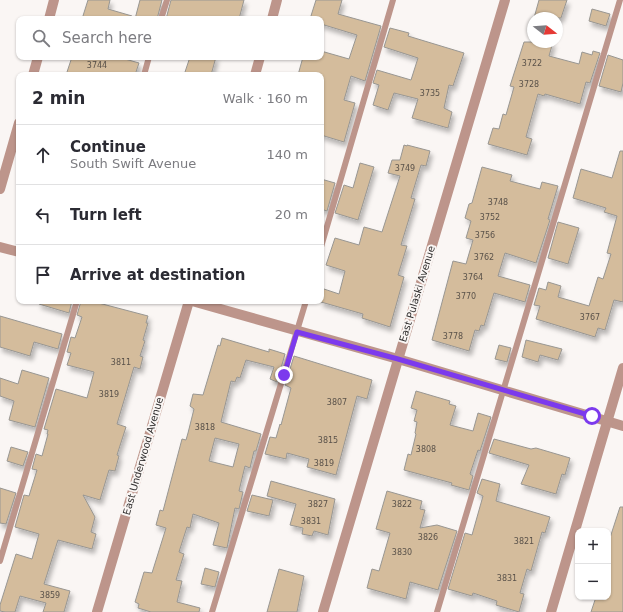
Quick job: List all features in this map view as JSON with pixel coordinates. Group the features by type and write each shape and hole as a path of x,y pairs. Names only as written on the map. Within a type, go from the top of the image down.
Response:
{"street":[{"path":"50,16 54,0"},
{"path":"273,16 277,0"},
{"name":"East Pulaski Avenue","path":"322,612 505,0"},
{"path":"34,72 37,60"},
{"path":"256,72 259,60"},
{"path":"0,188 16,132"},
{"path":"0,247 16,251"},
{"name":"East Underwood Avenue","path":"97,612 189,304"},
{"path":"200,304 398,359 623,426"},
{"path":"551,612 623,368"}],"lane":[{"path":"162,16 166,0"},
{"path":"324,233 393,0"},
{"path":"438,612 620,0"},
{"path":"145,72 148,60"},
{"path":"0,561 76,304"},
{"path":"212,612 305,304"}],"building":[{"path":"88,0 110,0 108,9 132,16 83,16"},
{"path":"140,0 162,0 158,16 136,16"},
{"path":"171,0 244,0 240,16 167,16"},
{"path":"316,0 342,0 338,14 381,26 365,81 351,76 344,100 355,103 344,142 324,136 324,72 299,72 302,60 324,60 324,52 349,59 357,35 324,25 324,16 311,16"},
{"path":"539,0 567,0 563,12 536,12"},
{"path":"592,9 610,14 606,26 589,21"},
{"path":"390,28 409,33 408,36 464,53 453,86 449,85 444,108 452,112 448,128 412,118 418,99 394,93 388,110 373,105 379,85 373,83 377,70 411,80 418,58 384,47"},
{"path":"524,42 527,42 527,48 551,48 549,56 579,64 582,52 592,55 593,51 600,53 590,83 586,82 580,104 545,94 544,96 538,94 526,137 532,139 527,155 488,144 493,128 499,129 503,114 506,115 514,87 510,86"},
{"path":"608,55 623,60 623,83 621,92 599,86"},
{"path":"71,60 128,60 139,63 136,72 67,72"},
{"path":"189,60 215,60 212,72 185,72"},
{"path":"404,145 430,151 426,166 421,165 411,198 415,199 401,245 407,246 398,275 404,277 390,327 362,318 363,314 324,303 324,289 339,294 345,271 326,265 335,238 359,245 364,227 382,232 400,176 388,173 392,160 400,160"},
{"path":"620,151 623,151 623,302 614,300 605,330 598,328 595,337 536,319 540,306 534,305 539,288 546,290 548,282 561,286 558,297 589,306 598,277 603,279 611,254 607,253 617,216 604,212 606,208 573,198 581,169 612,178"},
{"path":"360,163 374,167 358,220 335,213 344,185 353,188"},
{"path":"482,167 512,175 510,181 540,189 542,182 558,186 548,219 550,220 536,263 505,253 498,276 530,285 525,302 494,293 484,326 481,325 479,331 475,330 469,351 432,340 453,261 466,264 473,240 466,238 471,221 465,218 469,204 472,203"},
{"path":"324,180 335,183 327,211 324,210"},
{"path":"558,222 579,228 568,264 548,258"},
{"path":"39,304 71,304 69,313"},
{"path":"80,304 102,304 148,316 146,323 148,323 143,340 145,341 140,356 143,357 140,369 134,367 117,424 126,427 117,455 119,456 115,471 109,470 100,500 83,495 95,517 91,532 96,534 92,549 58,540 44,584 70,591 64,612 43,612 46,603 20,596 15,612 0,611 0,605 16,554 32,559 39,534 15,527 24,495 29,496 37,470 32,469 36,454 42,456 48,434 48,430 44,429 56,389 87,398 94,372 67,365 71,353 67,352 71,337 75,338 82,317 77,315"},
{"path":"0,316 62,334 58,349 34,342 30,356 0,347"},
{"path":"222,338 269,352 269,349 285,354 277,382 270,379 274,367 246,360 240,378 237,377 235,382 231,381 221,422 261,434 256,451 254,451 250,468 245,466 239,491 243,492 239,509 235,508 227,548 213,545 219,523 193,514 190,528 187,527 179,552 184,554 176,580 182,581 177,602 200,608 199,612 151,612 138,608 139,604 135,602 144,572 152,573 166,528 156,525 160,510 163,511 182,439 186,440 188,433 194,409 190,406 193,394 203,395 218,345 220,346","holes":["215,438 239,444 233,467 209,461"]},
{"path":"526,340 562,349 558,360 540,355 538,362 522,357"},
{"path":"499,345 511,348 507,362 495,359"},
{"path":"294,356 372,380 367,399 357,396 336,475 307,467 309,459 287,453 286,459 265,454 270,437 276,438 280,424 281,425 291,388 285,385"},
{"path":"22,370 49,378 35,427 9,420 14,401 0,396 0,378 18,384"},
{"path":"416,391 450,401 449,404 456,406 450,425 473,431 478,413 491,417 480,451 478,450 470,474 473,476 469,490 451,485 452,483 404,470 408,454 411,455 416,434 417,422 414,421 417,410 411,408"},
{"path":"494,439 531,449 536,448 570,458 565,475 562,474 556,494 521,484 529,465 489,453"},
{"path":"11,447 28,452 23,466 7,461"},
{"path":"482,479 500,484 496,501 550,517 545,533 542,532 531,571 527,569 520,593 524,594 519,612 496,605 497,601 473,593 472,596 448,589 465,533 472,535 483,496 477,493"},
{"path":"271,481 335,499 328,535 314,531 312,536 302,534 303,528 290,525 296,504 267,496"},
{"path":"0,488 16,493 6,524 0,523"},
{"path":"387,491 422,501 420,509 425,510 420,528 437,525 457,531 438,590 410,582 406,599 367,588 372,569 379,571 390,533 376,529"},
{"path":"252,495 273,500 269,516 247,511"},
{"path":"620,507 623,507 623,612 591,612 595,600 611,600 611,535"},
{"path":"205,568 219,572 215,587 201,584"},
{"path":"279,569 304,576 297,612 267,612"}],"route":[{"path":"284,375 297,332 398,359 592,416"}]}
